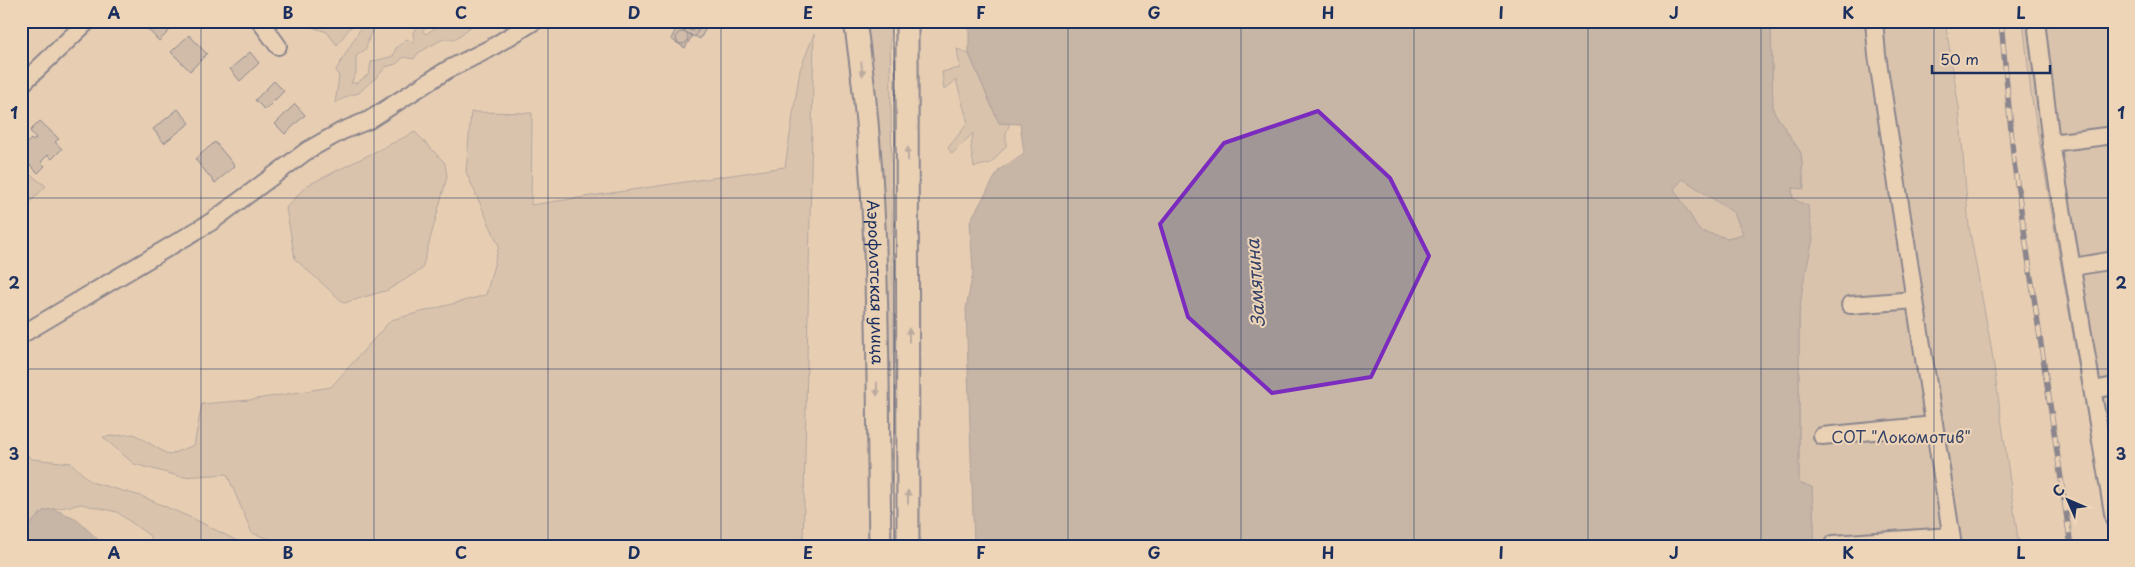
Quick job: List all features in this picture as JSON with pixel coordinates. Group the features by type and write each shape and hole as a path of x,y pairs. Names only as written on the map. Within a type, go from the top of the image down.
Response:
{"main road":[{"name":"Аэрофлотская улица","path":"855,21 862,68 874,244 880,546"},
{"name":"Аэрофлотская улица","path":"908,21 908,546"}],"street":[{"path":"21,85 88,21"},
{"path":"260,21 278,46"},
{"path":"21,335 211,222 308,150 342,131 369,120 446,70 489,49 535,21"},
{"path":"1833,544 1952,541 1877,55 1874,21"},
{"path":"2036,21 2052,143 2113,512"},
{"path":"2052,143 2114,135"},
{"path":"2073,267 2114,260"},
{"path":"1850,305 1915,300"},
{"path":"2093,390 2114,386"},
{"path":"1822,436 1934,425"}],"highlighted area":[{"path":"1318,111 1390,178 1429,256 1371,377 1272,393 1188,317 1160,224 1224,143"}],"green space":[{"path":"310,21 355,21 337,45 327,32 312,27"},
{"path":"365,21 378,21 369,37 366,49 356,56 356,73 351,83 357,83 369,74 371,62 393,56 396,48 407,39 414,44 413,32 423,21 429,23 422,31 426,34 438,26 438,21 478,21 455,39 443,39 418,53 414,59 404,57 396,64 385,67 359,93 350,95 335,103 339,77 336,70"},
{"path":"867,21 890,21 894,368 889,373 879,157"},
{"name":"СОТ \"Локомотив\"","path":"1771,21 1945,21 1959,108 1969,227 1991,346 2019,546 1815,546 1812,487 1799,484 1799,316 1808,206 1793,199 1792,188 1804,188 1801,153 1773,110"},
{"path":"2023,21 2114,21 2114,546 2110,546 2031,94"},
{"path":"814,34 803,546 291,546 252,533 227,474 182,477 134,464 103,437 134,434 169,455 194,445 202,404 250,400 331,387 391,320 486,295 499,246 466,172 471,112 532,113 531,205 785,167 800,70"},
{"path":"957,49 969,54 999,123 1010,123 1006,133 1006,146 991,163 974,167 971,148 973,133 952,154 948,148 968,123 956,80 944,90 942,72 960,68"},
{"path":"415,132 445,163 447,177 422,269 388,290 344,303 295,259 286,208 306,186"},
{"path":"21,168 46,186 21,211"},
{"path":"1683,178 1734,213 1743,234 1728,238 1700,231 1674,189"},
{"path":"21,450 32,459 71,463 91,482 141,496 194,519 247,546 156,546 150,536 117,512 81,504 43,511 21,534"}],"water":[{"name":"Замятина","path":"969,21 1771,21 1773,110 1801,153 1804,189 1792,188 1793,199 1808,206 1813,239 1803,285 1799,316 1799,483 1812,487 1815,546 974,546 966,309 973,272 970,221 999,170 1024,153 1020,124 999,123 969,54","holes":["1683,179 1734,213 1743,234 1728,238 1700,231 1674,189"]},
{"path":"53,509 75,518 105,546 21,546 21,534 43,511"}],"building":[{"path":"166,21 172,28 159,41 141,22"},
{"path":"679,21 704,21 695,37 676,27"},
{"path":"682,21 702,22 699,29 693,31 686,29"},
{"path":"704,21 710,21 700,39 695,36"},
{"path":"677,27 692,36 685,48 671,39"},
{"path":"680,32 684,32 688,38 684,44 680,44 676,40 676,36"},
{"path":"189,35 207,54 190,71 171,52"},
{"path":"250,52 259,63 240,81 230,69"},
{"path":"274,81 284,91 265,110 255,100"},
{"path":"295,104 305,115 285,134 275,124"},
{"path":"178,109 190,123 164,143 153,129"},
{"path":"40,121 59,139 55,142 62,149 52,159 48,155 41,162 45,166 38,173 28,163 25,166 21,162 21,154 27,149 24,146 31,139 33,141 36,138 30,131"},
{"path":"215,142 235,166 215,183 195,159"}],"railway":[{"path":"2001,21 2014,163 2071,546"}]}
